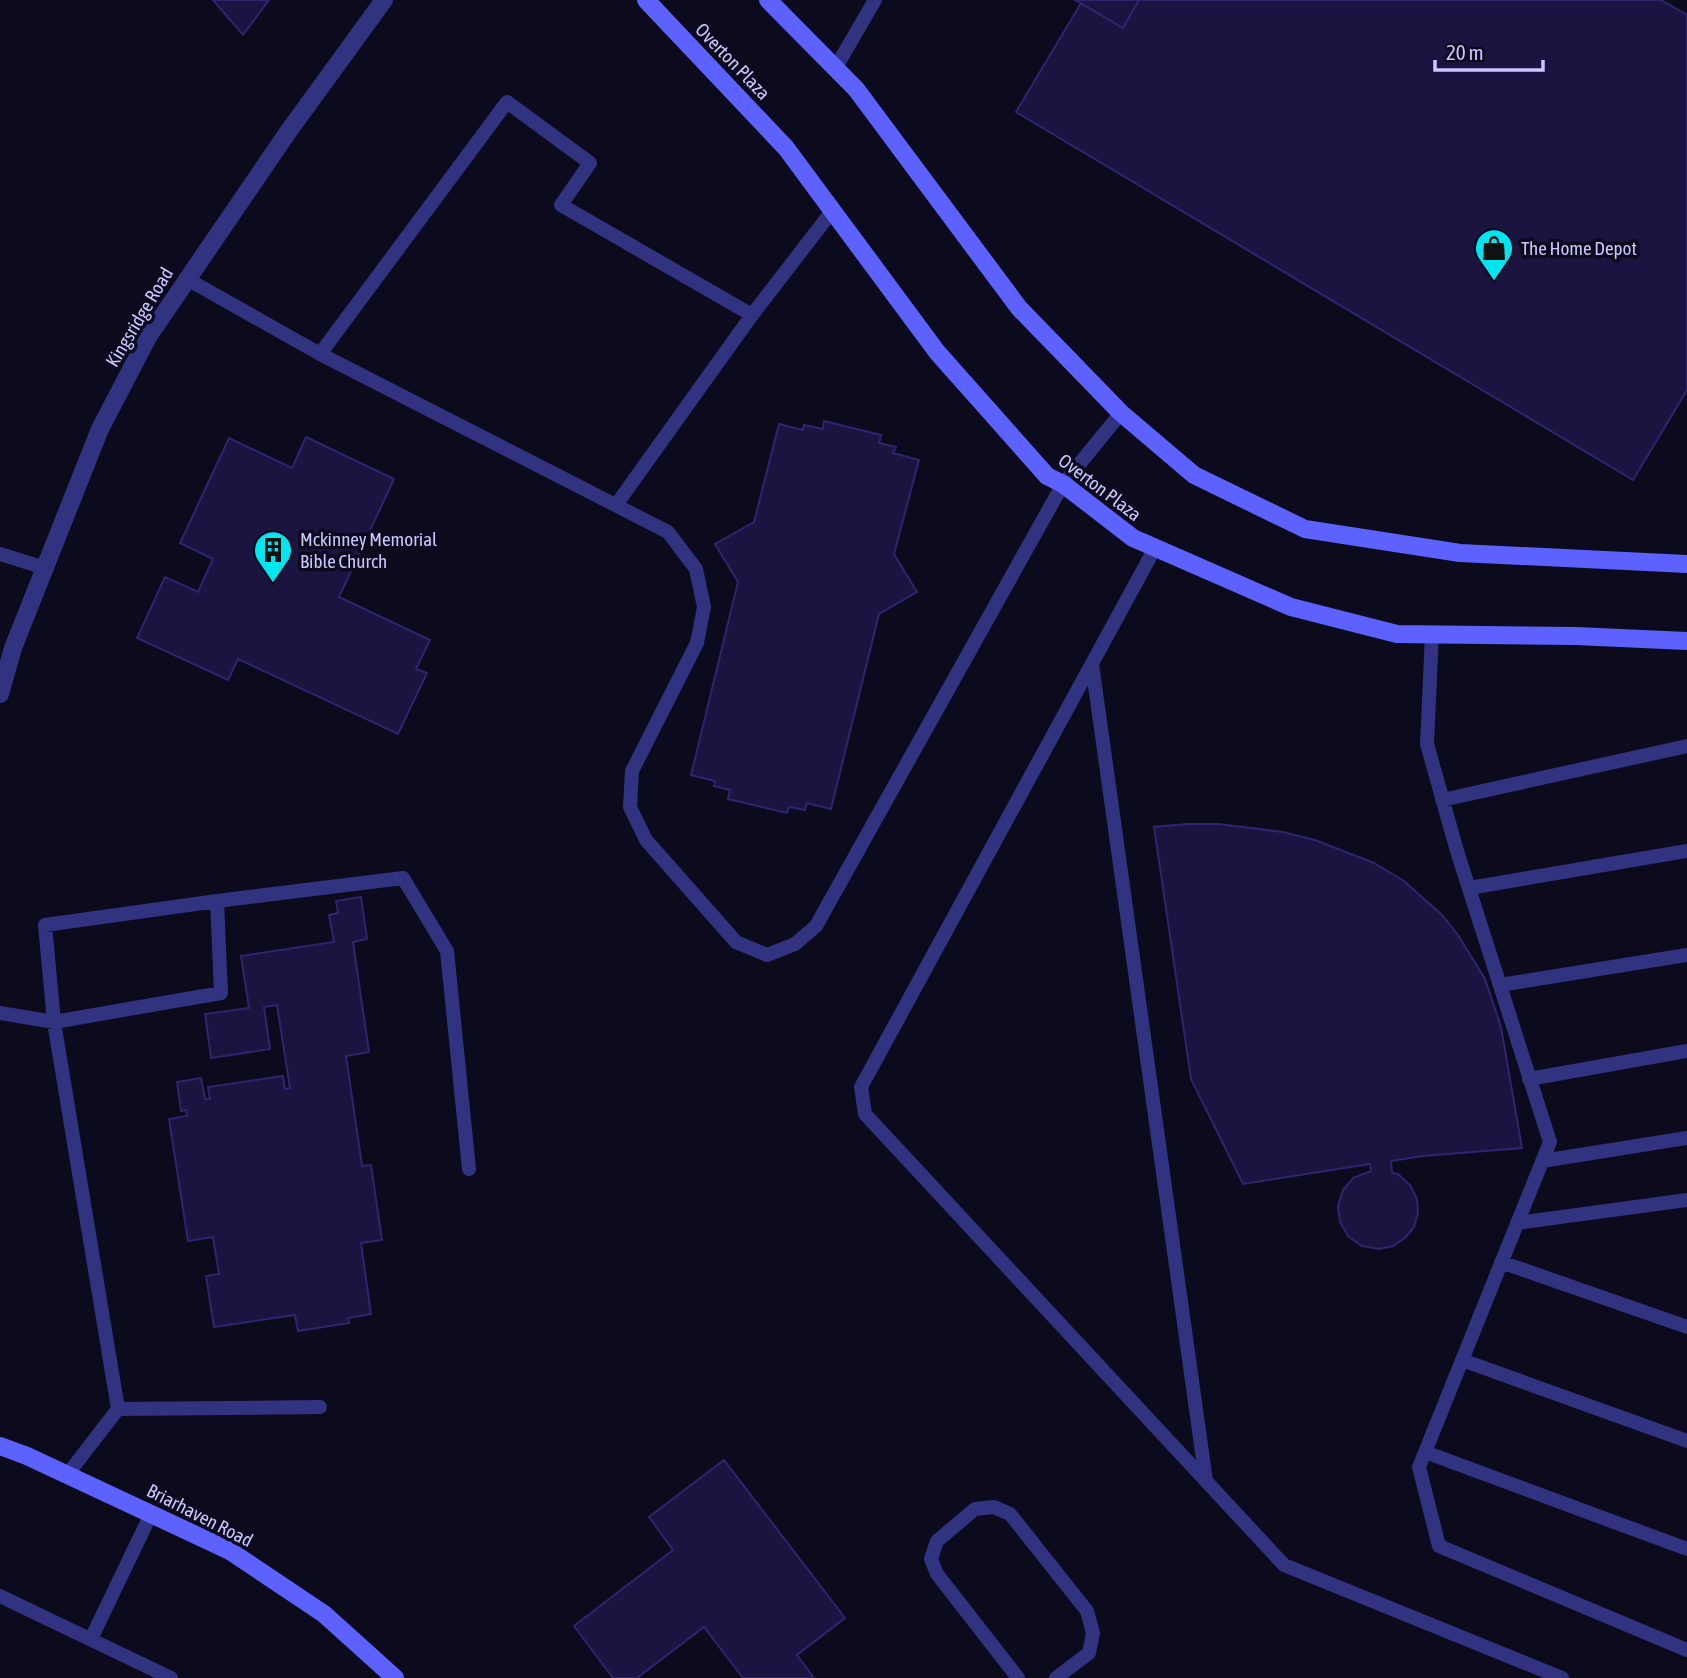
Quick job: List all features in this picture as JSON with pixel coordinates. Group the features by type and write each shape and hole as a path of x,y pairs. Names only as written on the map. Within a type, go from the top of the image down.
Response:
{"street":[{"name":"Kingsridge Road","path":"0,694 13,648 100,429 148,337 296,121 384,0"},
{"name":"Overton Plaza","path":"646,0 786,148 937,352 1048,476 1063,484 1133,538 1291,607 1397,634 1576,636 1687,641"},
{"path":"768,0 856,89 1019,309 1121,413 1194,475 1305,529 1460,553 1687,565"},
{"name":"Briarhaven Road","path":"0,1446 230,1551 324,1614 395,1678"}],"lane":[{"path":"836,67 876,0"},
{"path":"320,354 507,102 590,163 561,205 752,315"},
{"path":"616,505 752,315 833,210"},
{"path":"187,279 320,354 668,532 696,569 704,607 697,643 632,771 630,807 646,840 736,942 767,954 795,944 816,926 1063,484 1121,413"},
{"path":"1155,548 861,1087 865,1114 1284,1565 1562,1678"},
{"path":"0,554 45,568"},
{"path":"1432,634 1427,744 1469,888 1550,1142 1419,1467 1438,1546 1687,1650"},
{"path":"1092,664 1206,1481"},
{"path":"1442,800 1687,746"},
{"path":"1469,888 1687,851"},
{"path":"67,1475 118,1409 54,1022 45,925 403,878 447,951 469,1169"},
{"path":"0,1013 54,1022 221,993 217,901"},
{"path":"1500,985 1687,955"},
{"path":"1530,1079 1687,1051"},
{"path":"1542,1161 1687,1138"},
{"path":"1517,1223 1687,1200"},
{"path":"1501,1262 1687,1327"},
{"path":"1462,1360 1687,1440"},
{"path":"118,1409 320,1407"},
{"path":"1425,1452 1687,1549"},
{"path":"1018,1678 937,1574 930,1559 937,1541 975,1509 994,1507 1010,1514 1087,1611 1093,1633 1089,1653 1056,1678"},
{"path":"91,1639 151,1514"},
{"path":"0,1596 171,1678"}],"building":[{"path":"213,0 269,0 243,35"},
{"path":"1075,0 1139,0 1123,28"},
{"name":"The Home Depot","path":"1139,0 1661,0 1687,15 1687,390 1633,480 1016,112 1081,3 1123,28"},
{"path":"824,421 881,435 879,443 896,447 893,453 919,460 894,554 917,592 879,614 831,809 807,803 805,810 789,807 787,813 728,799 730,790 714,786 715,781 691,775 738,582 715,544 754,522 779,424 803,430 804,425 823,429"},
{"name":"Mckinney Memorial Bible Church","path":"306,437 394,479 339,597 430,640 416,669 427,673 398,734 238,659 228,680 137,638 165,577 198,592 213,559 180,543 229,438 292,468"},
{"path":"1219,824 1283,832 1315,840 1374,863 1404,881 1442,915 1458,935 1485,979 1501,1027 1522,1148 1391,1161 1392,1173 1398,1174 1410,1185 1417,1199 1418,1213 1414,1227 1405,1238 1393,1246 1379,1249 1362,1246 1349,1237 1340,1222 1338,1206 1343,1190 1353,1178 1371,1171 1370,1164 1243,1184 1191,1079 1154,827"},
{"path":"361,897 367,939 353,942 369,1052 346,1056 362,1166 371,1165 382,1240 361,1243 371,1314 348,1318 349,1323 298,1331 295,1315 214,1327 206,1276 219,1274 213,1237 188,1241 169,1119 187,1116 186,1110 181,1111 177,1082 201,1078 205,1099 210,1099 208,1087 283,1076 285,1089 290,1088 277,1005 264,1007 270,1049 211,1058 205,1014 249,1008 241,956 334,942 329,915 338,913 336,901"},
{"path":"724,1460 845,1618 797,1655 814,1678 743,1678 704,1627 637,1678 613,1678 574,1626 673,1550 649,1517"}],"place":[{"name":"The Home Depot","path":"1494,282"},
{"name":"Mckinney Memorial Bible Church","path":"273,584"}]}
